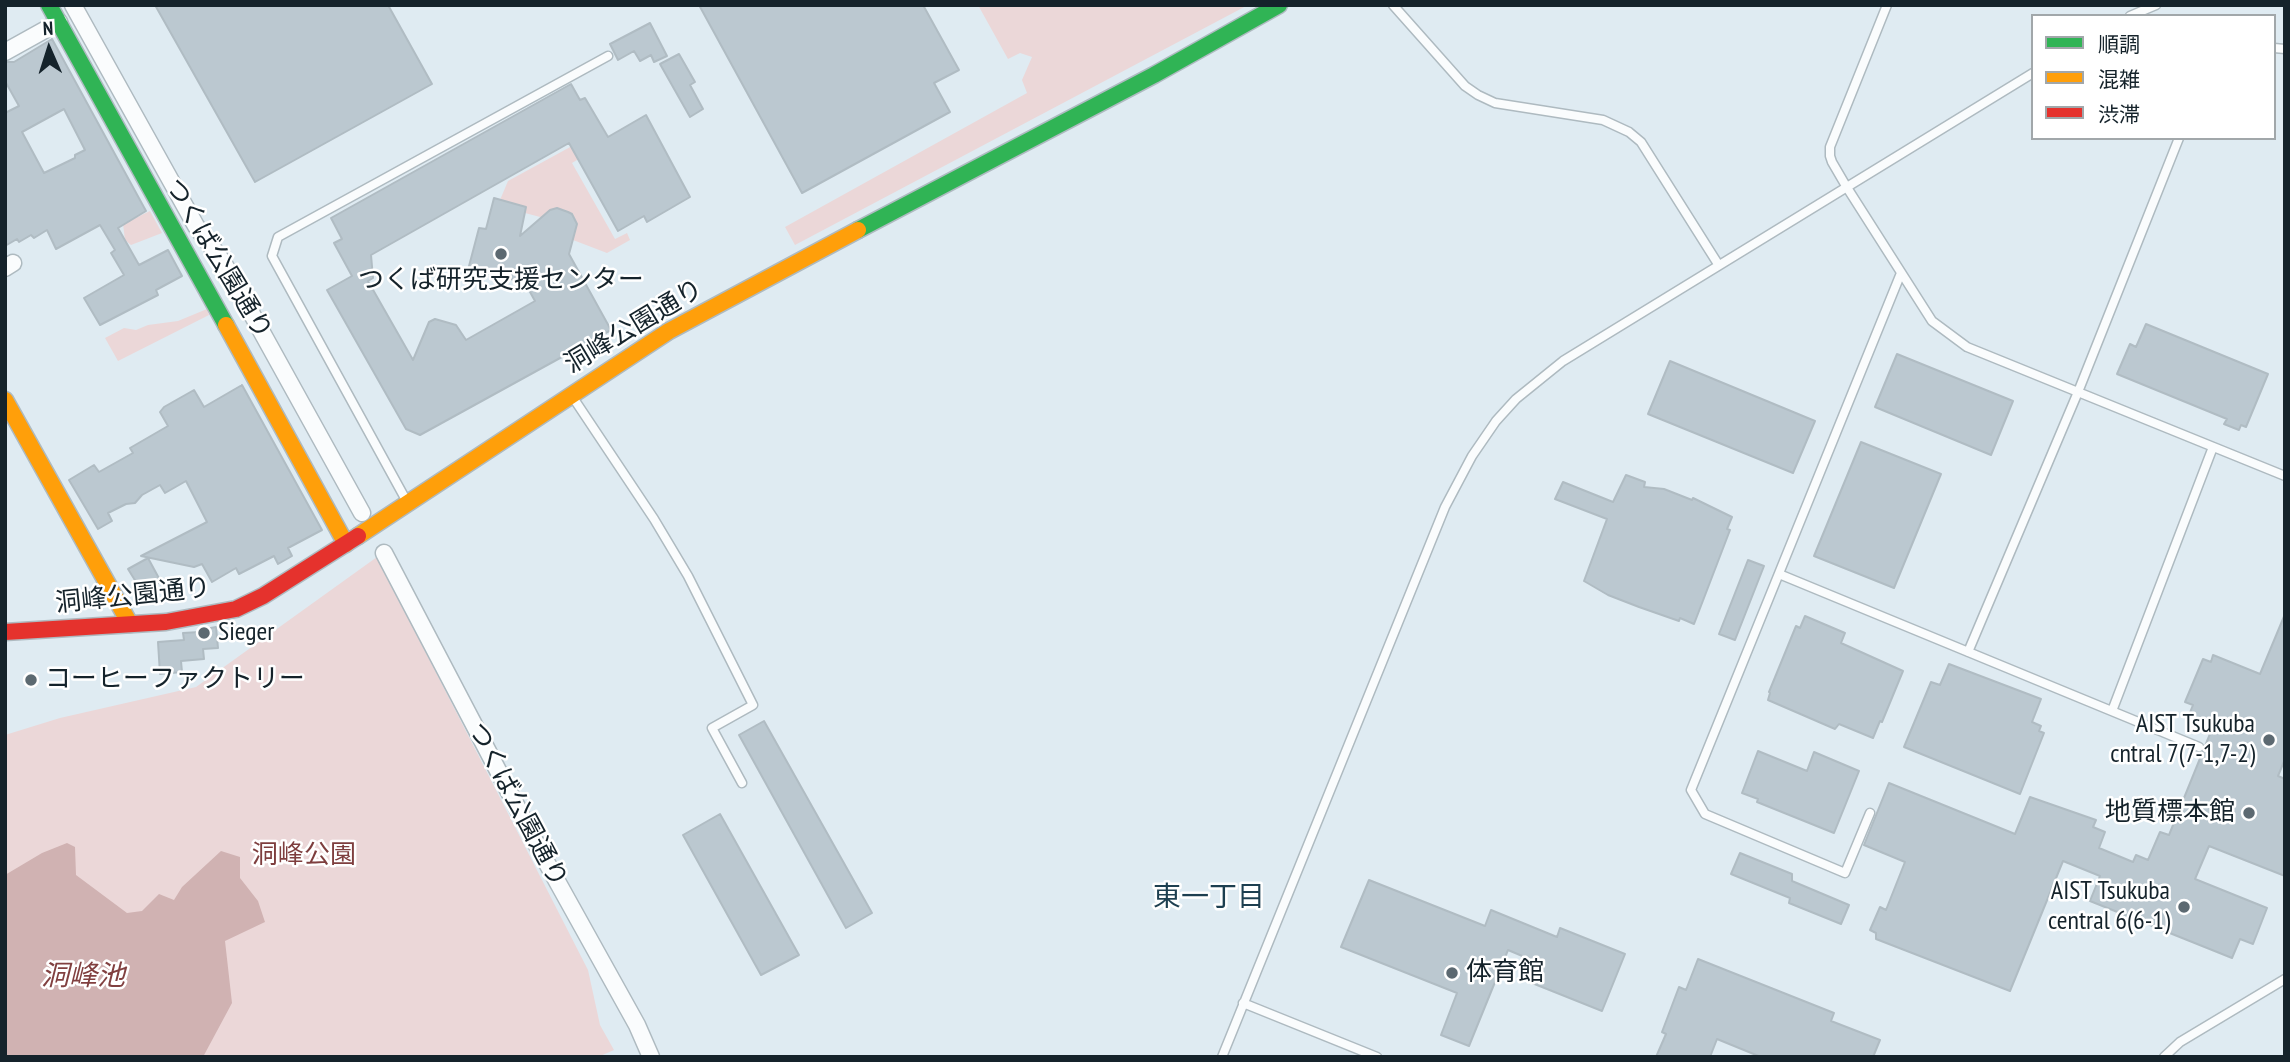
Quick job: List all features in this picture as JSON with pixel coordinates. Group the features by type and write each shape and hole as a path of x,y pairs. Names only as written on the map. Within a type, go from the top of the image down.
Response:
{"street":[{"path":"49,5 346,544"},
{"name":"つくば公園通り","path":"73,5 196,226 223,262 362,513"},
{"name":"洞峰公園通り","path":"5,632 166,622 236,609 263,596 627,357 704,312 1154,75 1279,5"},
{"path":"5,52 59,23"},
{"path":"5,400 130,624"},
{"name":"つくば公園通り","path":"384,553 538,847 637,1025 651,1057"}],"lane":[{"path":"1393,5 1465,86 1478,95 1495,103 1603,120 1629,132 1641,142 1718,264"},
{"path":"1887,5 1830,147 1832,162 1932,321 1967,347 2285,477"},
{"path":"2135,14 2156,5"},
{"path":"407,503 272,256 278,237 608,56"},
{"path":"1222,1057 1444,507 1472,456 1496,421 1539,378 1580,350 2031,74"},
{"path":"1968,652 2078,392 2178,140"},
{"path":"1870,813 1845,873 1705,814 1691,790 1900,273"},
{"path":"570,394 654,519 688,576 753,705 712,728 742,783"},
{"path":"2112,711 2213,447"},
{"path":"1779,574 2199,747"},
{"path":"2164,1057 2180,1042 2285,979"},
{"path":"1243,1003 1377,1057"}],"green space":[{"path":"978,5 1248,5 795,245 785,227 1027,93 1022,80 1032,57 1020,53 1008,59"},
{"path":"594,134 600,146 572,163 615,239 627,233 630,240 607,253 573,240 577,224 573,214 556,209 544,218 525,213 526,207 500,200 508,181"},
{"path":"150,211 162,233 131,245 125,240 123,224"},
{"path":"207,309 209,315 118,361 105,338 124,328 136,330 148,325 178,321"},
{"name":"洞峰公園","path":"377,557 588,970 600,1025 614,1050 598,1057 5,1057 5,735 60,718 196,687"}],"water":[{"name":"洞峰池","path":"67,843 75,847 76,875 127,913 142,911 159,894 174,900 182,887 221,851 240,857 240,878 258,901 265,922 225,941 232,1003 203,1057 5,1057 5,875 42,853"}],"building":[{"path":"155,5 388,5 432,84 255,182"},
{"path":"699,5 923,5 959,70 934,83 950,112 802,193"},
{"path":"650,23 667,56 654,62 651,55 640,61 634,51 618,60 610,44"},
{"path":"52,39 146,211 118,228 139,265 168,250 182,276 156,290 158,295 100,325 84,298 124,275 111,253 115,250 100,225 56,249 47,230 34,238 31,235 5,246 5,113 19,106 5,81 5,62 14,62","holes":["64,109 85,150 44,173 22,132"]},
{"path":"679,54 695,82 690,85 703,109 690,117 660,64"},
{"path":"571,84 580,100 585,98 608,137 646,115 690,197 647,222 644,216 618,231 569,143 371,255 373,278 368,281 413,360 429,322 435,319 456,325 466,340 535,301 525,283 489,273 480,277 474,276 468,270 479,228 486,229 494,198 526,207 520,236 550,210 557,208 572,214 577,224 569,254 611,330 420,435 406,429 327,290 352,276 334,243 342,239 331,218"},
{"path":"2146,324 2268,374 2246,427 2241,425 2239,430 2224,424 2227,419 2117,374 2130,344 2136,347"},
{"path":"1897,354 2013,401 1991,455 1875,407"},
{"path":"1670,361 1815,421 1793,473 1648,414"},
{"path":"242,385 322,530 288,548 292,556 278,564 274,556 239,574 236,568 212,582 202,564 194,567 141,556 207,522 186,481 165,493 160,485 142,495 135,503 126,504 108,513 112,521 98,529 69,480 94,465 99,472 133,453 130,448 168,426 160,412 164,407 194,390 204,407"},
{"path":"1861,442 1941,474 1894,588 1814,556"},
{"path":"1626,475 1645,482 1644,487 1664,489 1692,500 1693,498 1732,517 1727,529 1730,530 1694,624 1608,595 1584,581 1607,519 1555,499 1563,482 1613,502"},
{"path":"148,558 161,582 141,590 128,569"},
{"path":"1748,560 1764,566 1735,640 1719,634"},
{"path":"2285,614 2285,759 2278,776 2285,779 2285,876 2209,846 2195,879 2267,908 2253,944 2240,939 2232,958 2090,901 2100,876 2063,861 2010,991 1876,939 1876,933 1870,930 1880,907 1886,910 1905,862 1864,845 1889,783 2015,834 2030,797 2096,820 2093,827 2105,832 2099,848 2133,862 2136,855 2148,860 2160,832 2169,835 2214,724 2189,715 2193,705 2185,702 2203,659 2211,662 2213,655 2260,674"},
{"path":"1805,616 1845,633 1841,643 1903,671 1873,738 1839,724 1835,729 1768,700 1796,626 1800,628"},
{"path":"216,627 218,648 203,649 204,659 181,661 182,672 160,674 158,642 184,640 183,633"},
{"path":"1949,664 2041,699 2032,722 2041,726 2039,731 2044,733 2020,794 1904,747 1931,682 1940,685"},
{"path":"764,721 872,913 846,928 739,735"},
{"path":"1758,751 1807,771 1814,752 1859,771 1834,833 1757,802 1758,799 1742,793"},
{"path":"720,814 799,955 761,975 683,835"},
{"path":"1740,853 1792,874 1792,881 1849,905 1841,924 1789,903 1790,898 1731,874"},
{"name":"体育館","path":"1369,880 1485,926 1491,910 1557,937 1560,928 1625,954 1602,1011 1532,983 1539,963 1508,950 1469,1046 1441,1035 1457,993 1341,947"},
{"path":"1698,959 1834,1013 1831,1021 1880,1040 1873,1057 1761,1057 1717,1039 1710,1057 1656,1057 1666,1034 1662,1032 1679,987 1686,990"}],"traffic: fast":[{"path":"49,5 226,325"},
{"path":"858,230 1154,75 1279,5"}],"traffic: slow":[{"path":"358,536 669,331 858,230"},
{"path":"226,325 346,544"},
{"path":"5,400 130,624"}],"traffic: jam":[{"path":"5,632 166,622 236,609 263,596 358,536"}],"place":[{"name":"つくば研究支援センター","path":"501,254"},
{"name":"Sieger","path":"204,633"},
{"name":"コーヒーファクトリー","path":"31,680"},
{"name":"AIST Tsukuba cntral 7(7-1,7-2)","path":"2269,740"},
{"name":"地質標本館","path":"2249,813"},
{"name":"AIST Tsukuba central 6(6-1)","path":"2184,907"},
{"name":"体育館","path":"1452,973"}],"district":[{"name":"東一丁目","path":"1209,898"}]}
